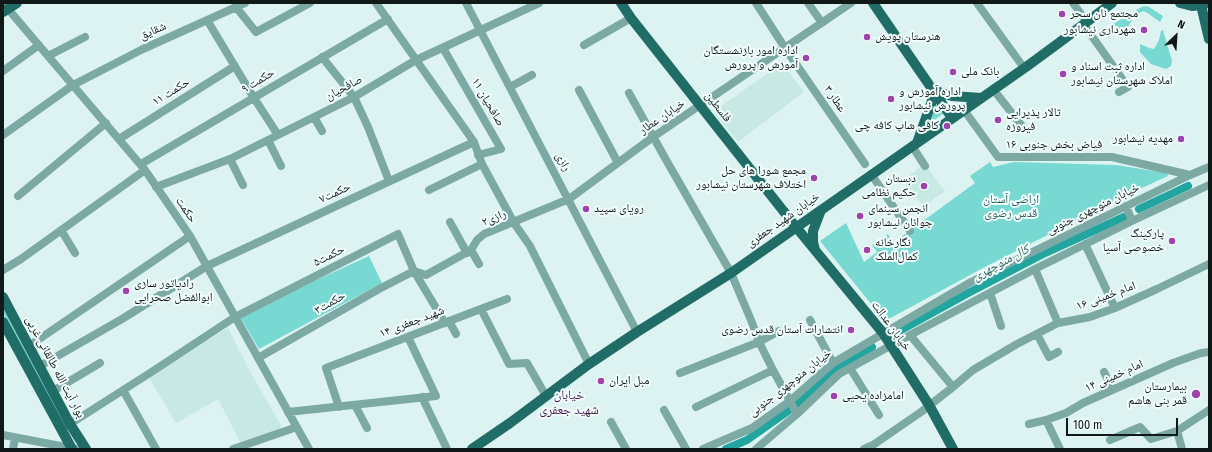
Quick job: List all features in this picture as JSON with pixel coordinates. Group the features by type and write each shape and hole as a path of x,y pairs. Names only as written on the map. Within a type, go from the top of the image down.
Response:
{"main road":[{"name":"فلسطین","path":"621,3 631,18 796,227"},
{"path":"873,3 952,118"},
{"name":"خیابان شهید جعفری","path":"472,449 589,364 731,273 1024,68 1109,6 1121,3"},
{"path":"1180,3 1192,6 1205,4 1209,39"},
{"path":"933,90 952,96 981,98"},
{"path":"914,145 932,101 933,90"},
{"path":"816,252 813,242 813,232 821,209"},
{"name":"خیابان عدالت","path":"796,227 883,333 929,405 953,449"},
{"name":"بوار آیت الله طالقانی غربی","path":"3,297 70,424 86,449"},
{"name":"بوار آیت الله طالقانی غربی","path":"3,322 73,449"}],"street":[{"name":"شقایق","path":"3,135 73,85 143,49 245,3"},
{"path":"236,8 256,32 310,3"},
{"path":"376,3 474,142 482,164 514,223 530,246 549,281 589,364"},
{"name":"رازی","path":"466,3 637,332"},
{"name":"صافحیان","path":"156,186 230,159 354,98 416,60 539,3"},
{"name":"عطار ۳","path":"756,3 785,48 865,164"},
{"path":"808,3 822,23"},
{"name":"خیابان عطار","path":"569,200 653,137 851,3"},
{"path":"977,3 1024,68"},
{"path":"1073,3 1085,24 1128,87 1119,92"},
{"name":"حکمت","path":"8,7 143,167 156,186 190,236 309,449"},
{"path":"584,44 631,18"},
{"name":"حکمت ۹","path":"3,270 61,230 143,167 254,98 388,19"},
{"path":"207,20 278,135"},
{"path":"48,56 86,37"},
{"path":"3,71 39,45"},
{"name":"صافحیان ۱۱","path":"443,48 501,149 478,155"},
{"path":"322,57 354,98 368,127 389,181"},
{"name":"حکمت ۱۱","path":"119,139 235,66"},
{"path":"510,87 532,75"},
{"path":"993,89 1022,126"},
{"path":"579,90 618,163"},
{"path":"629,93 664,158 731,273 773,370 797,414"},
{"name":"فیاض بخش جنوبی ۱۶","path":"964,110 998,157 1112,157 1190,175"},
{"path":"314,117 322,131"},
{"path":"18,196 106,124"},
{"path":"268,140 281,166"},
{"name":"حکمت۷","path":"40,366 122,319 207,266 474,142"},
{"path":"914,145 925,166"},
{"path":"230,159 243,185"},
{"path":"429,190 482,164"},
{"name":"خیابان منوچهری جنوبی","path":"703,449 752,428 790,401 833,362 971,282 1209,167"},
{"path":"871,174 910,231"},
{"name":"خیابان منوچهری جنوبی","path":"756,449 797,414 839,374 1035,269 1209,185"},
{"name":"رازی۲","path":"414,271 426,275 469,251 477,240 484,234 569,200"},
{"path":"1126,206 1132,221"},
{"path":"450,222 479,264"},
{"path":"61,230 75,253"},
{"name":"حکمت۵","path":"235,317 398,234 414,271"},
{"path":"29,346 190,236"},
{"path":"1085,244 1115,308"},
{"name":"امام خمینی ۱۶","path":"864,449 874,447 973,370 1010,348 1058,323 1090,317 1115,308 1209,264"},
{"path":"1035,269 1058,323"},
{"path":"414,271 456,334"},
{"name":"حکمت۳","path":"258,358 379,289 414,271"},
{"path":"990,293 1001,326"},
{"name":"شهید جعفری ۱۴","path":"340,406 326,368 507,299"},
{"path":"481,309 509,364 527,363 546,396"},
{"path":"70,424 235,317"},
{"path":"810,320 833,362"},
{"path":"680,374 760,342 779,331"},
{"path":"1037,334 1049,357 1058,352"},
{"path":"910,335 953,387"},
{"path":"288,412 436,396 408,337"},
{"name":"امام خمینی ۱۴","path":"1029,424 1066,413 1083,403 1173,363 1201,353 1209,352"},
{"path":"53,391 100,363"},
{"path":"850,368 879,415"},
{"path":"696,408 773,370"},
{"path":"1104,372 1112,390"},
{"path":"123,390 156,449"},
{"path":"422,397 447,449"},
{"path":"355,405 367,428"},
{"path":"664,410 686,449"},
{"path":"1110,440 1140,427 1151,439 1178,431 1209,410"},
{"path":"1046,420 1060,449"},
{"path":"611,422 626,449"},
{"path":"233,449 297,427"},
{"path":"1178,431 1182,449"},
{"path":"3,435 73,449"},
{"path":"13,449 15,438"}],"shaded area":[{"path":"782,63 804,92 738,142 715,113 717,109"},
{"name":"دبستان حکیم نظامی","path":"923,165 928,169 945,191 923,207 903,180"},
{"path":"228,328 253,377 281,425 280,429 240,442 218,399 176,423 148,376"}],"green space":[{"path":"1144,6 1149,7 1163,16 1160,22 1146,12 1143,11 1138,14 1136,10"},
{"path":"1129,15 1132,20 1124,33 1113,24"},
{"path":"1163,30 1172,61 1171,66 1166,69 1151,64 1140,52 1140,44 1154,49 1159,40 1161,31"},
{"path":"935,103 943,114 928,124"},
{"name":"اراضی آستان قدس رضوی","path":"990,162 993,167 1014,162 1116,165 1167,173 1168,176 1120,198 983,268 885,321 820,241 846,223 864,262 877,252 872,245 888,234 893,243 975,183 970,176"},
{"path":"369,256 382,283 259,349 239,315"},
{"path":"3,307 69,429 67,431 3,313"}],"waterway":[{"name":"کال منوچهری","path":"1139,209 1188,186"},
{"name":"کال منوچهری","path":"892,335 1045,253 1124,217"},
{"name":"کال منوچهری","path":"797,404 819,385 832,370 872,347"},
{"name":"کال منوچهری","path":"726,449 747,440 788,411"}],"place":[{"name":"مجتمع نان سحر","path":"1062,14"},
{"name":"شهرداری نیشابور","path":"1144,30"},
{"name":"هنرستان پویش","path":"867,37"},
{"name":"اداره امور بازنشستگان آموزش و پرورش","path":"806,58"},
{"name":"بانک ملی","path":"953,72"},
{"name":"اداره ثبت اسناد و املاک شهرستان نیشابور","path":"1063,74"},
{"name":"اداره آموزش و پرورش نیشابور","path":"891,99"},
{"name":"تالار پذیرایی فیروزه","path":"998,120"},
{"name":"کافی شاپ کافه چی","path":"947,126"},
{"name":"مهدیه نیشابور","path":"1181,139"},
{"name":"مجمع شورا های حل اختلاف شهرستان نیشابور","path":"814,178"},
{"name":"دبستان حکیم نظامی","path":"924,186"},
{"name":"رویای سپید","path":"586,209"},
{"name":"انجمن سینمای جوانان نیشابور","path":"860,216"},
{"name":"پارکینگ خصوصی آسیا","path":"1172,241"},
{"name":"نگارخانه کمال‌الملک","path":"867,250"},
{"name":"رادیاتور سازی ابوالفضل صحرایی","path":"126,291"},
{"name":"انتشارات آستان قدس رضوی","path":"851,330"},
{"name":"مبل ایران","path":"601,381"},
{"name":"بیمارستان قمر بنی هاشم","path":"1196,394"},
{"name":"امامزاده یحیی","path":"834,396"}],"district":[{"name":"خیابان شهید جعفری","path":"569,402"}]}
